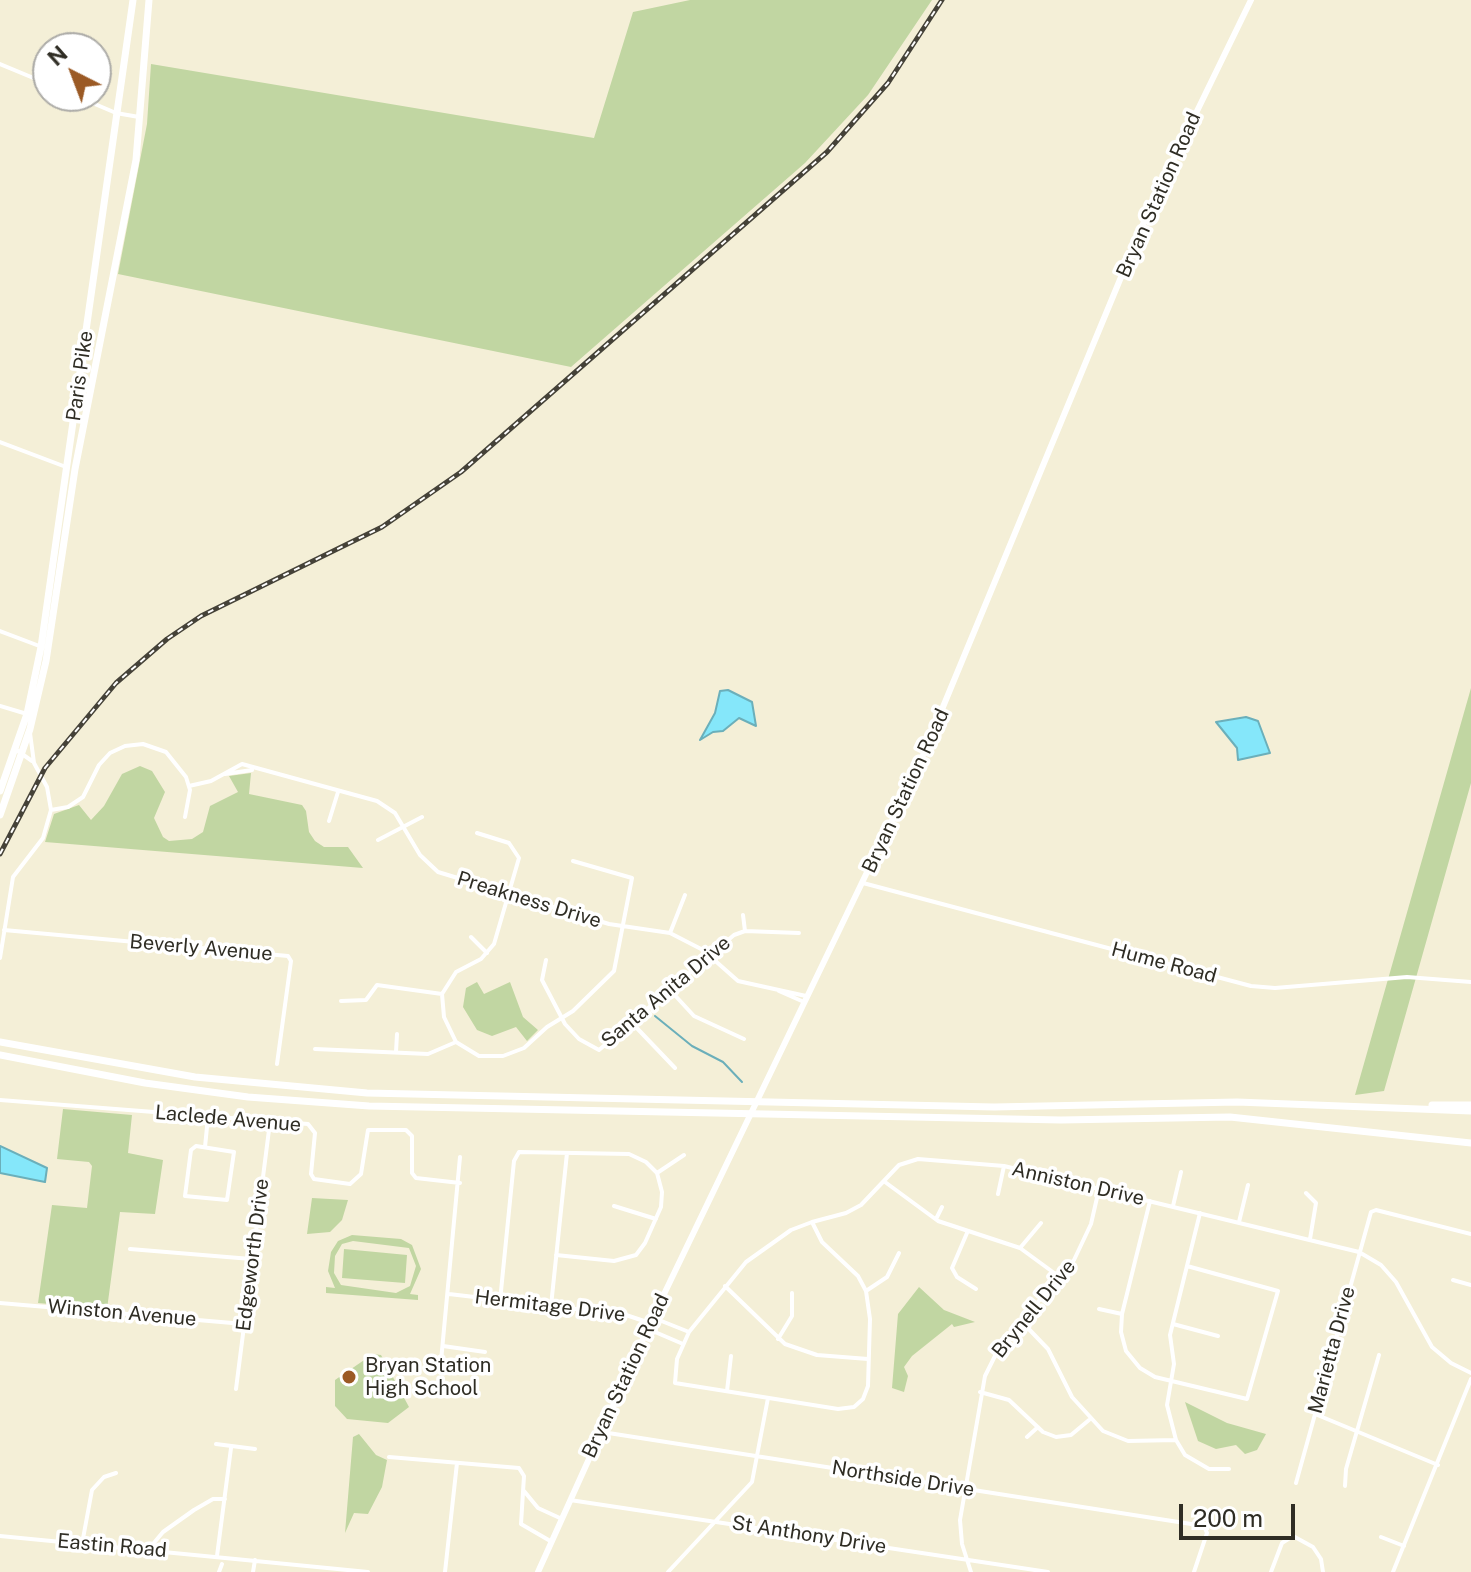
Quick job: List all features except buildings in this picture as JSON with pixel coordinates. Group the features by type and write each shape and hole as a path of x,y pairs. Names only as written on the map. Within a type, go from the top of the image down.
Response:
{"highway":[{"name":"Paris Pike","path":"20,751 44,647 71,468 133,0"},
{"name":"Paris Pike","path":"71,468 141,118 149,0"},
{"path":"0,791 30,729 30,715"},
{"path":"0,815 20,751"},
{"path":"0,1042 195,1077 367,1093 1009,1107 1237,1102 1471,1105"},
{"path":"0,1055 145,1083 248,1097 369,1106 1031,1119 1230,1117 1471,1145"},
{"path":"1330,1104 1471,1111"}],"main road":[{"name":"Bryan Station Road","path":"538,1572 650,1323 863,883 970,649 1148,212 1251,0"}],"street":[{"path":"0,64 32,77"},
{"path":"112,111 141,118"},
{"path":"0,442 71,468"},
{"path":"0,631 44,647"},
{"path":"0,706 30,715"},
{"path":"30,729 34,763"},
{"path":"51,810 78,801 89,790 106,757 131,745 152,745 166,752 179,765 189,786 185,817"},
{"path":"20,751 33,755"},
{"path":"0,958 13,877 43,838 51,810 47,787 34,763 20,751"},
{"path":"18,764 27,760 34,763"},
{"name":"Preakness Drive","path":"189,786 224,774 255,770 381,802 395,813 423,859 438,872 624,926 670,933 691,943 738,981 807,1000"},
{"path":"329,821 338,792"},
{"path":"378,840 422,817"},
{"path":"477,833 509,843 516,849 519,858 497,939 487,953 460,968 442,994 444,1017 456,1042 479,1056 503,1056 524,1048 610,978 624,926 632,878 573,861"},
{"name":"Hume Road","path":"863,883 1262,987 1407,977 1471,982"},
{"path":"670,933 685,895"},
{"path":"743,915 745,931"},
{"name":"Beverly Avenue","path":"4,930 288,956 291,961 277,1064"},
{"name":"Santa Anita Drive","path":"546,960 542,980 562,1018 573,1035 599,1050 726,940 745,931 799,933"},
{"path":"471,937 487,953"},
{"path":"341,1001 366,1000 377,985 442,994"},
{"path":"670,990 694,1016 744,1039"},
{"path":"632,1023 675,1068"},
{"path":"396,1052 397,1034"},
{"path":"315,1049 428,1054 456,1042"},
{"name":"Laclede Avenue","path":"0,1100 308,1124 315,1130 311,1174 316,1181 350,1184 357,1181 365,1135 370,1128 409,1131 413,1140 411,1170 416,1178 460,1183"},
{"path":"205,1147 208,1117"},
{"name":"Edgeworth Drive","path":"236,1389 270,1122"},
{"path":"205,1147 234,1152 227,1200 185,1196 191,1150 205,1147"},
{"path":"500,1301 516,1154 524,1151 629,1154 646,1162 657,1173 663,1196 641,1250 629,1259 614,1261 556,1255"},
{"path":"551,1306 567,1153"},
{"path":"657,1173 684,1155"},
{"path":"440,1372 460,1183 460,1157"},
{"name":"Anniston Drive","path":"727,1391 673,1381 689,1332 725,1286 762,1248 812,1222 861,1205 899,1165 910,1159 1004,1166 1359,1252 1381,1265 1396,1282 1432,1347 1451,1363 1471,1373"},
{"path":"998,1194 1004,1166"},
{"path":"1173,1206 1181,1172"},
{"path":"885,1182 936,1219 967,1233 1020,1248 1061,1278"},
{"path":"1239,1222 1248,1185"},
{"name":"Brynell Drive","path":"971,1572 960,1526 980,1392 996,1352 1061,1278 1087,1235 1099,1189"},
{"path":"1306,1193 1316,1203 1317,1211 1310,1239"},
{"path":"1150,1201 1122,1314 1122,1338 1129,1357 1146,1373 1248,1399 1278,1291 1187,1266"},
{"path":"614,1206 656,1219"},
{"path":"936,1219 942,1207"},
{"name":"Marietta Drive","path":"1296,1483 1369,1216 1376,1210 1471,1234"},
{"path":"1200,1213 1173,1324 1167,1405 1176,1440 1196,1463 1213,1470 1229,1469"},
{"path":"731,1356 727,1391 838,1409 854,1407 867,1391 870,1312 866,1291 855,1272 822,1242 812,1222"},
{"path":"1020,1248 1041,1223"},
{"path":"967,1233 952,1268 957,1277 976,1289"},
{"path":"130,1249 251,1259"},
{"path":"866,1291 887,1277 899,1253"},
{"path":"1453,1280 1471,1285"},
{"path":"725,1286 778,1339 817,1355 869,1359"},
{"path":"778,1339 792,1316 792,1293"},
{"name":"Hermitage Drive","path":"449,1294 626,1315 650,1323"},
{"name":"Winston Avenue","path":"0,1303 244,1324"},
{"path":"1099,1309 1122,1314"},
{"path":"1021,1321 1048,1349 1072,1397 1089,1419 1107,1434 1122,1440 1176,1440"},
{"path":"650,1323 689,1332"},
{"path":"650,1323 683,1344"},
{"path":"1173,1324 1218,1336"},
{"path":"443,1346 485,1352"},
{"path":"1345,1486 1346,1469 1379,1355"},
{"path":"1393,1572 1439,1465 1471,1379"},
{"path":"980,1392 1009,1400 1052,1436 1066,1437 1089,1419"},
{"path":"668,1572 749,1487 759,1456 768,1398"},
{"path":"1315,1414 1439,1465"},
{"path":"1027,1437 1038,1427"},
{"name":"Northside Drive","path":"600,1431 1206,1528 1194,1572"},
{"path":"216,1444 255,1449"},
{"path":"217,1556 231,1448"},
{"path":"389,1457 516,1467 523,1473 522,1526 552,1542"},
{"path":"445,1572 457,1462"},
{"path":"82,1544 92,1490 104,1477 116,1473"},
{"path":"524,1491 538,1508 562,1519"},
{"path":"148,1550 163,1532 194,1510 213,1499 225,1499"},
{"name":"St Anthony Drive","path":"570,1500 1048,1572"},
{"name":"Eastin Road","path":"0,1536 368,1572"},
{"path":"1271,1572 1283,1542 1293,1536 1313,1547 1321,1559 1323,1572"},
{"path":"1381,1537 1404,1546"},
{"path":"253,1572 255,1560"},
{"path":"219,1572 222,1564"}],"green space":[{"path":"690,0 932,0 868,95 805,163 571,367 118,274 147,124 151,64 594,138 633,12"},
{"path":"1471,688 1471,783 1384,1091 1355,1095"},
{"path":"140,766 152,771 165,792 154,818 163,837 169,841 192,839 203,832 210,806 238,792 229,776 251,773 249,794 302,805 309,832 315,841 324,847 348,847 363,868 45,842 54,814 79,805 91,820 104,806 122,774"},
{"path":"477,982 484,994 510,982 523,1017 538,1030 527,1041 516,1027 492,1036 477,1030 463,1007 466,988"},
{"path":"63,1109 132,1115 128,1153 163,1160 155,1214 120,1212 107,1309 38,1303 52,1205 87,1208 92,1166 89,1162 57,1159"},
{"path":"312,1198 348,1200 342,1220 330,1232 307,1234"},
{"path":"352,1235 401,1239 412,1245 421,1269 410,1294 418,1295 418,1300 326,1293 326,1287 335,1288 328,1271 331,1252 338,1241","holes":["353,1241 409,1248 416,1266 410,1286 396,1293 341,1285 334,1273 335,1256 342,1244"]},
{"path":"344,1249 407,1255 405,1283 342,1278"},
{"path":"919,1287 944,1310 975,1322 954,1327 952,1324 912,1356 904,1367 908,1376 904,1392 892,1388 898,1314"},
{"path":"373,1354 381,1355 409,1407 388,1423 347,1419 335,1406 335,1380"},
{"path":"1185,1402 1227,1423 1266,1434 1257,1450 1245,1454 1236,1445 1216,1449 1198,1441"},
{"path":"359,1434 376,1455 387,1460 382,1487 368,1514 354,1513 345,1533 353,1437"}],"water":[{"path":"728,690 752,702 756,726 739,718 723,731 713,732 700,740 715,713 720,691"},
{"path":"1246,717 1258,721 1270,753 1238,760 1237,748 1216,722"},
{"path":"0,1146 47,1168 45,1182 0,1173"}],"waterway":[{"path":"655,1016 692,1046 723,1062 742,1082"}],"railway":[{"path":"0,854 45,768 116,683 167,639 201,616 382,527 461,472 827,152 888,83 942,0"}],"place":[{"name":"Bryan Station High School","path":"349,1377"}]}
